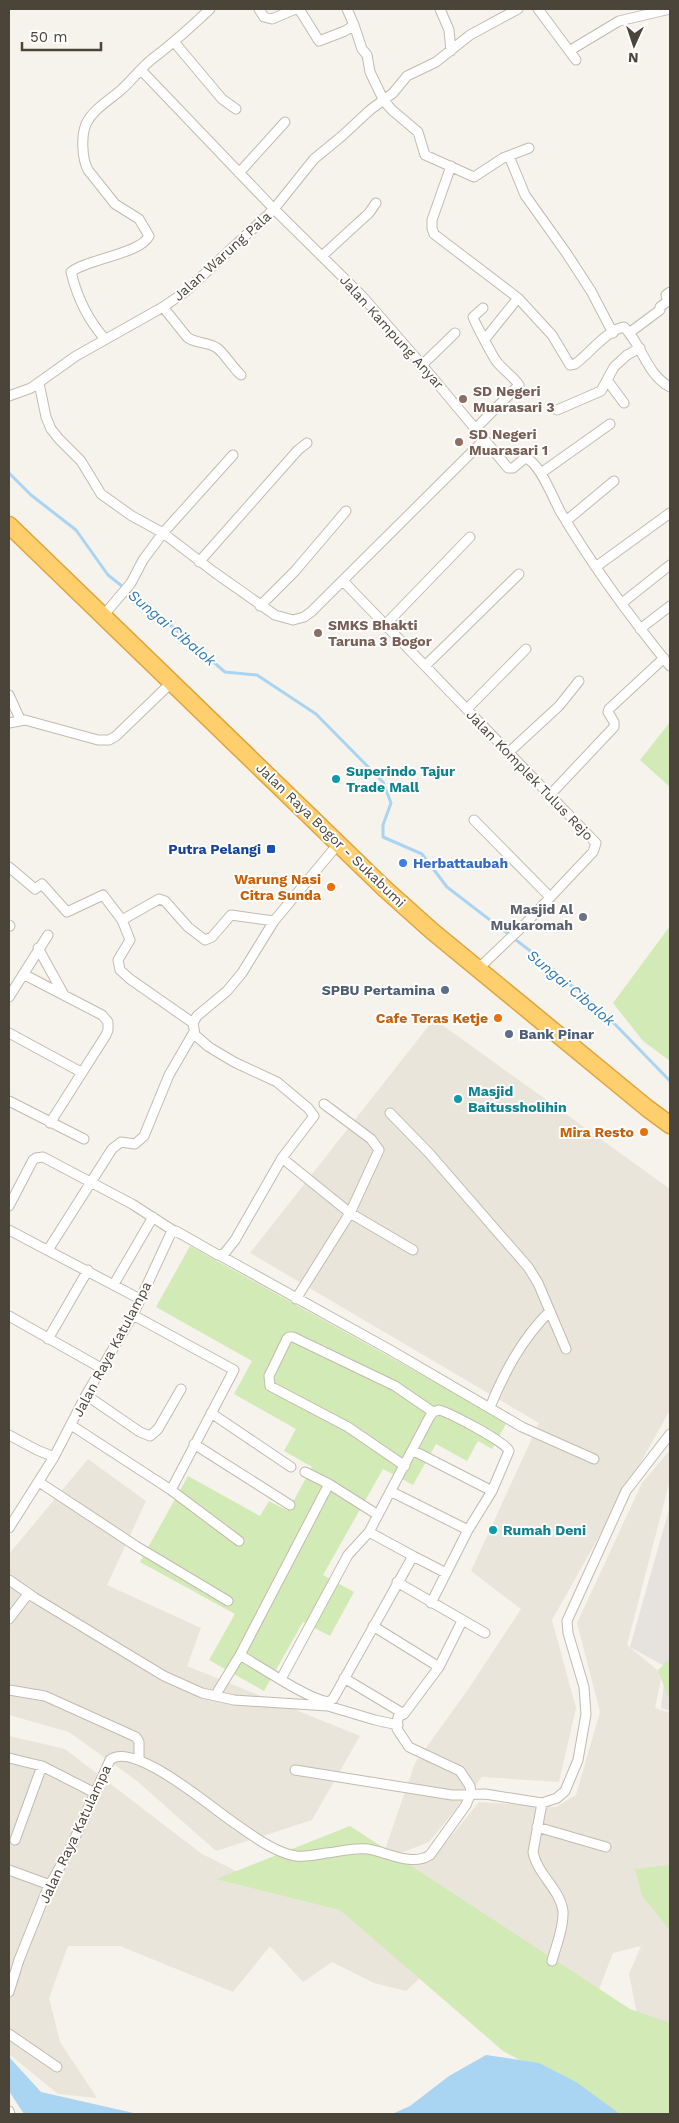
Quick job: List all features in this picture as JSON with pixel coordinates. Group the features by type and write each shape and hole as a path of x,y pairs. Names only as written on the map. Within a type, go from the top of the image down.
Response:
{"highway":[{"name":"Jalan Raya Bogor - Sukabumi","path":"9,525 338,844 411,912 646,1108 670,1125"}],"street":[{"path":"106,339 90,320 80,300 71,272 123,252 146,240 149,236 139,219 114,204 85,165 83,146 85,126 96,112 141,70 175,43 210,9"},
{"path":"259,9 264,17 272,20 293,10 300,9 321,41 350,29 354,25"},
{"path":"347,9 362,49 367,56 370,72 384,100 392,110 418,132 425,155 474,177 509,156 529,148"},
{"path":"440,9 450,30 451,51"},
{"name":"Jalan Warung Pala","path":"9,396 38,383 76,356 163,307 192,286 226,252 274,209 314,159 370,110 394,93 407,76 436,62 470,35 518,9"},
{"path":"538,9 576,60"},
{"path":"569,51 613,24 670,9"},
{"path":"175,43 222,99 236,109"},
{"name":"Jalan Kampung Anyar","path":"141,70 274,209 363,297 508,468 513,468 527,458 541,473 566,521 640,629 670,666"},
{"path":"239,173 285,122"},
{"path":"509,156 525,195 591,291 613,333"},
{"path":"451,166 432,220 433,231 455,252 494,277 518,298 552,335 568,363 575,364 622,327 640,348 656,378 670,387"},
{"path":"322,256 369,213 376,203"},
{"path":"629,334 660,310 668,300 666,296 670,292"},
{"path":"485,339 518,298"},
{"path":"163,307 187,337 218,349 240,375"},
{"path":"475,429 519,385 496,361 473,319 483,308"},
{"path":"422,365 455,333"},
{"path":"557,410 602,391 620,361 640,348"},
{"path":"607,380 624,403"},
{"path":"38,383 46,417 51,429 58,440 81,461 101,494 132,516 164,532 199,562 260,606 284,619 299,619 311,612 484,440"},
{"path":"541,473 610,424"},
{"path":"199,562 298,450 307,443"},
{"path":"102,616 131,583 143,560 164,532 233,455"},
{"path":"566,521 614,481"},
{"path":"260,606 295,571 346,511"},
{"path":"597,566 670,513"},
{"path":"384,625 470,537"},
{"path":"622,603 670,565"},
{"path":"425,666 519,574"},
{"name":"Jalan Komplek Tulus Rejo","path":"343,581 594,841 596,846 593,852 526,923 478,969"},
{"path":"640,629 670,606"},
{"path":"467,709 526,649"},
{"path":"549,796 614,727 614,722 608,710 664,658"},
{"path":"508,753 558,706 579,681"},
{"path":"9,723 20,719 98,740 109,740 123,730 172,682"},
{"path":"9,694 20,719"},
{"path":"474,820 550,897"},
{"path":"48,1250 89,1183 118,1143 123,1141 135,1144 144,1136 169,1075 194,1028 197,1016 227,991 242,973 274,921 338,844"},
{"path":"9,867 35,888 42,884 67,912 104,895 122,920 130,940 118,960 120,970 194,1028 200,1040 219,1054 277,1082 313,1113 314,1116 282,1158 235,1240 221,1256"},
{"path":"122,920 159,898 165,901 193,932 205,940 212,937 231,915 274,921"},
{"path":"9,997 48,934"},
{"path":"38,948 64,996"},
{"path":"23,974 102,1015 108,1022 108,1030 50,1123"},
{"path":"9,1033 82,1072"},
{"path":"9,1101 50,1123 84,1138"},
{"path":"296,1299 350,1213 379,1148 371,1139 324,1104"},
{"path":"390,1112 414,1136 533,1274 566,1349"},
{"path":"9,1206 31,1162 36,1158 43,1157 89,1183 132,1204 174,1231 525,1429 594,1459"},
{"path":"282,1158 350,1213 413,1250"},
{"path":"114,1284 153,1217"},
{"path":"9,1230 140,1299"},
{"name":"Jalan Raya Katulampa","path":"9,1528 54,1457 101,1368 133,1315 166,1242 174,1231"},
{"path":"48,1339 88,1270"},
{"path":"490,1408 502,1379 520,1346 534,1327 550,1311"},
{"path":"133,1315 234,1370 171,1490"},
{"path":"9,1316 101,1368"},
{"path":"405,1466 348,1427 270,1386 269,1376 287,1339 294,1337 352,1364 395,1386 433,1412"},
{"path":"86,1395 140,1432 150,1436 158,1429 181,1389"},
{"path":"281,1680 348,1555 369,1532 414,1451 433,1412 439,1410 446,1412 508,1448 509,1454 492,1491 468,1530 431,1603"},
{"path":"211,1413 291,1466"},
{"path":"71,1425 171,1490 239,1541"},
{"path":"294,1770 452,1795 471,1793 542,1803 561,1796 568,1785 580,1754 586,1718 586,1696 568,1632 567,1621 626,1491 670,1434"},
{"path":"9,1435 54,1457"},
{"path":"194,1444 290,1505"},
{"path":"414,1451 492,1491"},
{"path":"305,1472 329,1484 378,1515"},
{"path":"39,1482 136,1546 228,1600"},
{"path":"218,1691 240,1655 329,1484"},
{"path":"392,1492 468,1530"},
{"path":"369,1532 446,1573"},
{"path":"240,1655 281,1680 328,1702 335,1696 413,1556"},
{"path":"9,1580 28,1594 164,1676 210,1696 234,1700 328,1706 398,1725"},
{"path":"397,1582 485,1633"},
{"path":"9,1619 28,1594"},
{"path":"462,1621 439,1667 404,1714 398,1717 397,1729 408,1747 460,1771 467,1780 471,1793"},
{"path":"373,1626 439,1667"},
{"path":"344,1678 404,1714"},
{"path":"9,1690 45,1696 136,1736 139,1742 139,1760"},
{"name":"Jalan Raya Katulampa","path":"9,1992 19,1960 50,1885 69,1851 112,1758 122,1756 139,1760 166,1774 268,1845 285,1854 296,1856 362,1849 398,1857 423,1859 430,1855 436,1847 466,1805 471,1793"},
{"path":"9,1758 42,1766 95,1793"},
{"path":"15,1840 42,1766"},
{"path":"542,1803 533,1852 534,1860 558,1898 563,1911 559,1937 552,1961"},
{"path":"537,1827 606,1847"},
{"path":"9,1870 50,1885"},
{"path":"9,2034 57,2067"}],"shaded area":[{"path":"434,1019 670,1189 670,1410 552,1620 576,1708 559,1782 482,1777 429,1842 381,1861 415,1763 467,1691 521,1609 471,1571 539,1423 250,1253"},
{"path":"670,1450 670,1480 627,1645 662,1674 655,1708 670,1713 670,2064 639,2024 629,1974 641,1946 613,1953 596,1997 391,1866 431,1861 479,1802 556,1807 576,1795 600,1712 577,1623 642,1483"},
{"path":"88,1459 146,1501 107,1585 201,1628 187,1666 360,1736 312,1820 216,1851 137,1781 69,1732 9,1715 9,1554"},
{"path":"670,1506 670,1711 661,1708 666,1667 630,1647"},
{"path":"9,1736 65,1749 202,1854 264,1885 353,1907 436,1963 406,1991 374,1983 332,1962 303,1982 270,1946 233,1992 120,1946 68,1946 49,1998 60,2042 97,2098 58,2094 9,2054"}],"green space":[{"path":"670,722 670,787 640,760"},
{"path":"670,926 670,1061 643,1041 613,1003"},
{"path":"190,1246 507,1422 492,1449 478,1441 467,1461 436,1444 413,1485 383,1469 323,1575 354,1592 330,1636 303,1622 264,1691 209,1660 235,1614 140,1562 188,1476 260,1516 269,1501 288,1511 312,1467 284,1451 296,1429 234,1394 252,1361 156,1307"},
{"path":"670,1659 670,1689 668,1697 658,1670"},
{"path":"350,1826 630,2009 670,2023 670,2114 620,2114 503,2051 340,1910 216,1879"},
{"path":"670,1865 669,1929 642,1896 635,1869"}],"water":[{"path":"486,2055 539,2063 576,2082 620,2114 392,2114 410,2106 449,2076"},
{"path":"9,2057 41,2092 138,2114 24,2114 9,2091"}],"waterway":[{"name":"Sungai Cibalok","path":"9,473 31,495 76,530 108,575 225,672 257,675 316,714 383,782 391,803 383,825 383,837 422,854 447,887 533,953 606,1015 670,1081"}],"place":[{"name":"SD Negeri Muarasari 3","path":"463,399"},
{"name":"SD Negeri Muarasari 1","path":"459,442"},
{"name":"SMKS Bhakti Taruna 3 Bogor","path":"318,633"},
{"name":"Superindo Tajur Trade Mall","path":"336,779"},
{"name":"Putra Pelangi","path":"271,849"},
{"name":"Herbattaubah","path":"403,863"},
{"name":"Warung Nasi Citra Sunda","path":"331,887"},
{"name":"Masjid Al Mukaromah","path":"583,917"},
{"name":"SPBU Pertamina","path":"445,990"},
{"name":"Cafe Teras Ketje","path":"498,1018"},
{"name":"Bank Pinar","path":"509,1034"},
{"name":"Masjid Baitussholihin","path":"458,1099"},
{"name":"Mira Resto","path":"644,1132"},
{"name":"Rumah Deni","path":"493,1530"}]}
